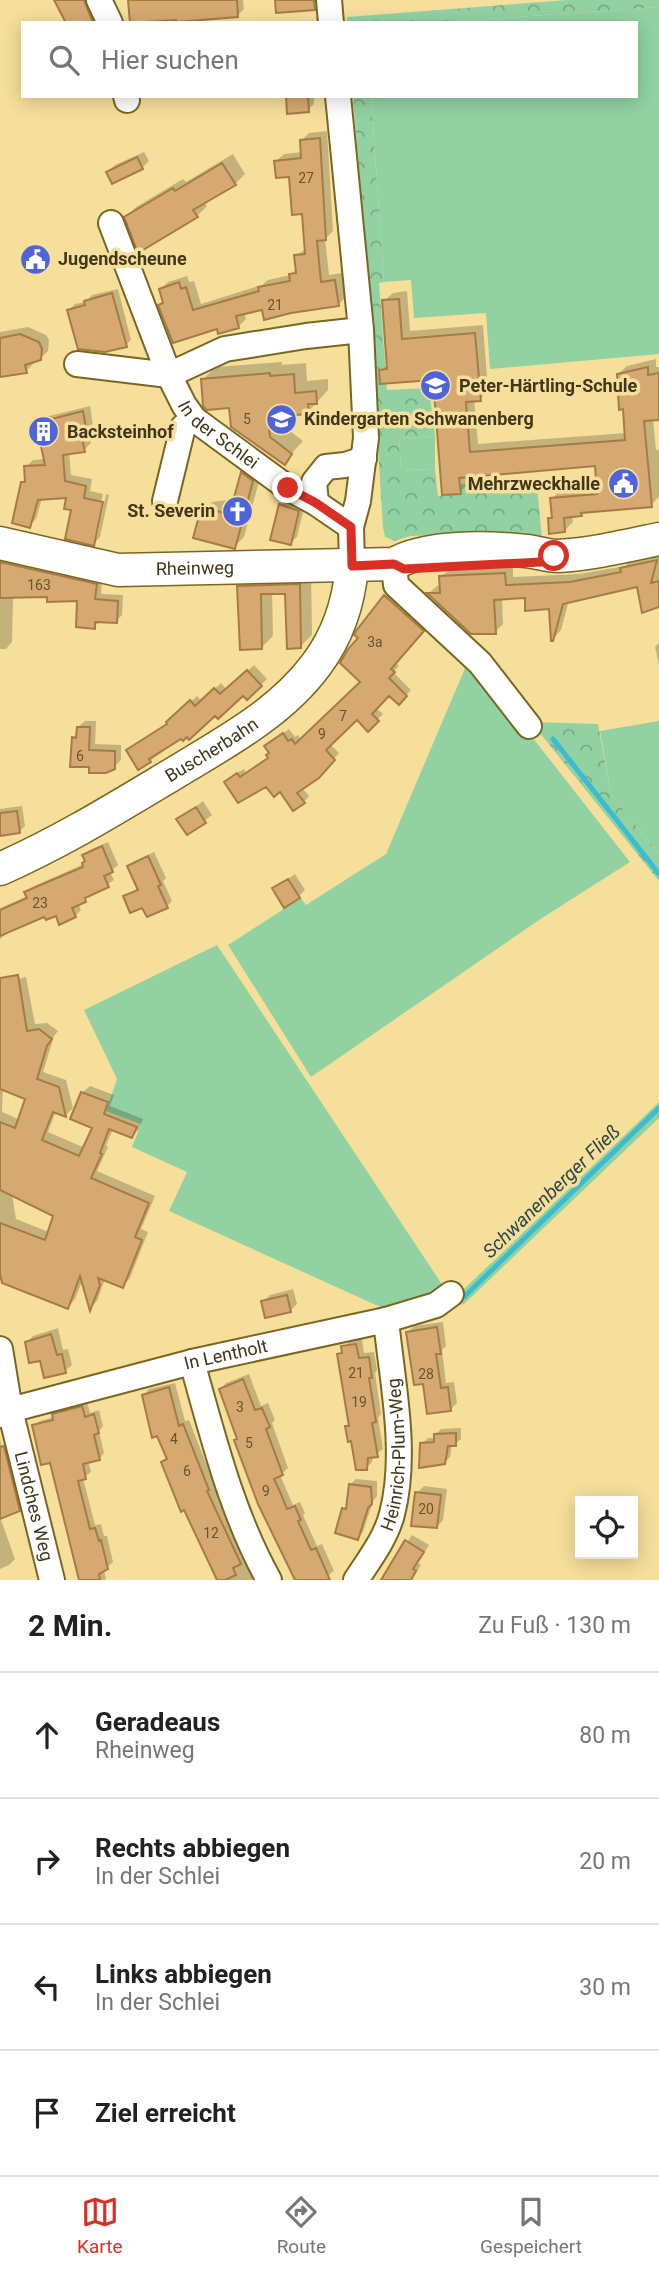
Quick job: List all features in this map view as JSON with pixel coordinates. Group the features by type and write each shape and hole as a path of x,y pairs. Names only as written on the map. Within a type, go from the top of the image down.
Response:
{"main road":[{"name":"Rheinweg","path":"0,543 118,570 394,564 404,569 541,562 554,556 594,552 659,539"},
{"name":"Buscherbahn","path":"0,869 46,849 245,730 292,691 317,664 334,634 349,596 352,566"}],"street":[{"path":"99,0 109,21"},
{"path":"329,0 331,21"},
{"path":"338,98 361,330 366,438 358,500 351,527 352,566"},
{"name":"In der Schlei","path":"111,223 169,375 194,419 288,488 351,527"},
{"name":"In der Schlei","path":"169,375 192,362 225,349 306,335 361,330"},
{"path":"77,364 169,375"},
{"path":"165,501 183,427 194,419"},
{"path":"316,503 314,482 326,467 363,458"},
{"path":"394,564 396,585 480,663 528,726"},
{"name":"In Lentholt","path":"5,1412 192,1362 386,1320 436,1305 451,1294"},
{"name":"Heinrich-Plum-Weg","path":"356,1580 381,1540 392,1515 400,1457 386,1320"},
{"name":"Lindches Weg","path":"0,1349 5,1412 52,1580"},
{"path":"192,1362 225,1476 255,1555 269,1580"}],"green space":[{"path":"568,0 659,0 659,7 460,21 347,21 347,17"},
{"path":"659,7 659,354 490,369 486,313 414,318 411,280 384,282 371,98 638,98 638,21 460,21"},
{"path":"353,98 371,98 384,282 379,283 387,390 429,388 435,436 399,438 401,470 435,469 438,496 461,494 461,484 531,478 532,484 537,486 542,538 504,533 410,536 395,541 385,537"},
{"path":"435,436 435,469 401,470 399,438"},
{"path":"466,666 525,728 630,862 539,920 311,1077 228,945 301,898 306,905 386,854"},
{"path":"659,721 659,854 611,794 600,731"},
{"path":"531,722 598,724 611,794 659,854 659,881"},
{"path":"217,945 447,1292 389,1311 169,1211 187,1172 132,1147 141,1124 106,1111 117,1079 84,1010"},
{"path":"659,1102 659,1118 463,1305 459,1297 461,1292"}],"building":[{"path":"54,0 84,0 92,21 65,21"},
{"path":"128,0 237,0 238,17 189,21 130,21"},
{"path":"275,0 314,0 315,10 276,13"},
{"path":"286,98 308,98 309,112 287,114"},
{"path":"320,138 326,240 317,241 321,282 335,280 339,306 264,320 262,310 236,316 239,328 218,334 217,329 173,343 158,305 163,303 159,289 179,282 181,289 186,287 193,310 259,291 258,287 290,281 289,274 296,273 294,255 305,254 302,214 292,215 289,177 276,178 274,161 301,158 300,140"},
{"path":"137,157 143,169 112,184 106,172"},
{"path":"222,163 236,185 193,210 198,217 138,253 124,217"},
{"name":"Jugendscheune","path":"29,248 45,252 41,269 25,265"},
{"path":"112,293 127,347 105,352 78,349 67,310 85,305 84,301"},
{"path":"399,299 402,339 475,333 481,401 466,402 470,452 625,440 623,409 619,410 617,374 648,367 648,375 659,373 659,420 644,421 652,507 581,513 582,516 564,518 565,532 549,534 548,518 552,518 550,498 597,494 595,466 459,478 461,494 442,495 433,380 380,384 379,370 387,369 382,300"},
{"path":"20,334 39,342 42,349 41,360 25,365 27,373 0,377 0,338"},
{"path":"270,373 270,376 294,374 295,393 316,391 317,404 308,404 309,414 268,417 270,437 292,454 285,465 231,427 229,408 207,410 203,406 201,379"},
{"path":"83,411 87,434 81,434 85,452 63,455 65,481 86,486 84,498 103,502 94,546 65,539 71,510 64,509 66,498 38,500 30,528 12,523 21,482 25,482 24,466 45,465 36,423"},
{"name":"St. Severin","path":"241,472 253,481 235,549 193,538 200,512 216,510 229,516"},
{"path":"279,504 299,511 291,545 270,540"},
{"path":"657,560 651,583 659,581 659,607 642,613 637,587 563,604 553,641 549,609 525,611 525,598 494,600 496,634 471,634 427,593 440,593 439,576 505,573 506,585 570,582 621,572 620,568"},
{"path":"0,562 97,584 95,599 118,601 117,623 95,622 95,629 76,627 77,601 47,602 47,597 0,598"},
{"path":"300,584 301,648 287,649 285,594 261,594 262,649 240,650 237,586"},
{"path":"384,595 424,631 391,669 395,672 389,678 407,696 399,705 389,696 372,714 379,721 368,732 357,720 326,750 335,760 319,778 297,793 305,803 293,811 280,792 274,797 266,787 238,803 224,782 237,773 240,777 268,758 266,755 269,753 264,746 283,733 288,741 292,739 295,744 360,682 340,663 358,638 354,635 356,631"},
{"path":"247,670 262,686 247,700 243,696 218,719 215,716 189,740 187,737 183,741 181,739 149,759 151,762 138,770 126,750 167,724 166,722 190,700 195,706 214,688 220,694"},
{"path":"77,727 90,727 89,750 115,751 115,769 106,773 89,773 89,767 70,767 72,737 76,738"},
{"path":"196,807 206,823 187,835 176,819"},
{"path":"17,811 20,833 0,836 0,813"},
{"path":"102,846 113,872 104,876 109,887 85,898 86,902 72,908 76,917 59,925 56,916 46,920 44,917 0,936 0,910 27,898 24,892 83,867 82,863 85,861 82,855"},
{"path":"148,856 168,908 147,917 142,908 130,913 123,896 138,890 127,866"},
{"path":"288,879 300,898 284,908 272,888"},
{"path":"18,975 27,1031 39,1029 52,1039 47,1046 37,1079 59,1087 66,1117 53,1112 42,1140 79,1156 92,1128 70,1119 81,1092 108,1102 104,1114 137,1127 132,1138 109,1129 91,1178 149,1203 135,1237 142,1240 123,1288 98,1278 100,1285 90,1311 80,1276 68,1309 2,1283 0,1274 0,1223 45,1240 53,1216 0,1190 0,1122 15,1128 25,1099 0,1089 0,978"},
{"path":"287,1295 291,1312 265,1318 261,1301"},
{"path":"437,1327 441,1354 436,1354 441,1388 448,1387 451,1411 427,1414 423,1384 414,1385 406,1332"},
{"path":"51,1334 57,1355 62,1354 66,1373 44,1378 40,1361 29,1363 25,1342"},
{"path":"356,1344 359,1358 369,1357 372,1378 369,1378 376,1422 372,1423 378,1457 368,1458 367,1470 356,1470 351,1441 348,1442 345,1426 349,1426 337,1354 342,1353 341,1346"},
{"path":"243,1379 255,1410 262,1408 270,1427 266,1429 283,1475 274,1479 287,1509 295,1506 301,1520 298,1521 311,1550 316,1548 330,1580 295,1580 258,1504 234,1440 237,1439 219,1389"},
{"path":"169,1387 179,1426 183,1424 209,1490 207,1491 241,1564 233,1568 236,1575 225,1580 217,1580 184,1510 181,1512 161,1462 167,1459 157,1436 152,1438 142,1395"},
{"path":"82,1406 85,1417 94,1414 99,1433 94,1435 100,1460 83,1464 86,1479 78,1481 90,1529 95,1528 99,1541 101,1540 108,1569 99,1574 100,1580 79,1580 50,1463 41,1465 32,1425 53,1420 52,1414"},
{"path":"456,1433 456,1446 448,1446 445,1464 419,1468 420,1443 434,1442 434,1434"},
{"path":"4,1446 20,1511 0,1519 0,1447"},
{"path":"349,1484 371,1487 372,1504 368,1508 358,1540 335,1533 342,1508 346,1509"},
{"path":"415,1492 441,1495 437,1528 411,1526"},
{"path":"405,1540 424,1552 413,1569 416,1571 411,1580 381,1580"}],"waterway":[{"name":"Schwanenberger Fließ","path":"553,739 659,874"},
{"name":"Schwanenberger Fließ","path":"465,1296 659,1108"}],"place":[{"name":"Jugendscheune","path":"35,259"},
{"name":"Peter-Härtling-Schule","path":"436,386"},
{"name":"Kindergarten Schwanenberg","path":"281,419"},
{"name":"Backsteinhof","path":"44,432"},
{"name":"Mehrzweckhalle","path":"623,484"},
{"name":"St. Severin","path":"238,511"}],"route":[{"path":"288,488 351,527 352,566 394,564 404,569 541,562 554,556"}]}
